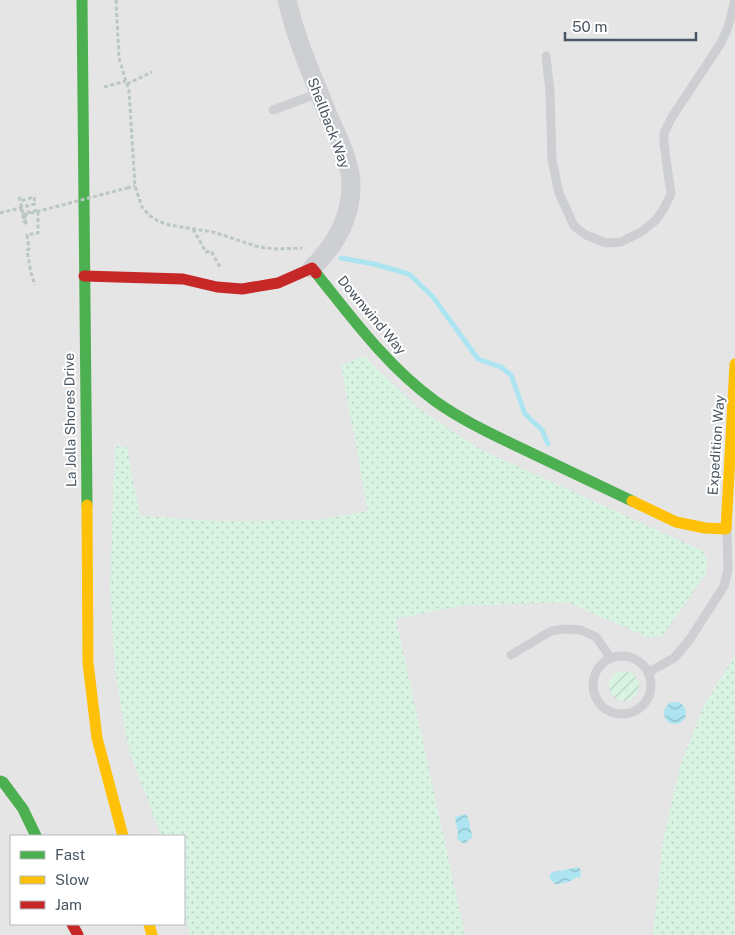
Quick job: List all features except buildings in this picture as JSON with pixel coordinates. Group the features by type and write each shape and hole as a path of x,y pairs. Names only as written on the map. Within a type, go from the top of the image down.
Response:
{"street":[{"name":"La Jolla Shores Drive","path":"82,0 88,663 97,738 123,835"},
{"name":"Shellback Way","path":"287,0 301,51 345,155 351,185 349,208 341,231 327,253 312,268"},
{"path":"84,276 185,279 219,287 244,289 283,283 312,268"},
{"name":"Downwind Way","path":"312,268 386,357 413,383 472,425 676,522 705,528 731,529"},
{"name":"Expedition Way","path":"731,529 735,364"},
{"path":"0,781 3,782 23,809 36,835"}],"lane":[{"path":"546,56 550,92 552,160 562,200 574,226 586,235 606,243 621,242 641,232 656,220 671,194 664,133 672,117 721,43 728,27 735,0"},
{"path":"273,110 319,93"},
{"path":"649,672 674,658 690,639 724,586 731,559 731,529"},
{"path":"511,655 551,631 565,629 581,630 596,637 611,658"},
{"path":"619,655 629,656 637,659 649,672 652,682 651,692 647,701 640,708 621,714 603,707 597,700 593,690 593,680 596,671 602,663 611,658 619,655"}],"path":[{"path":"116,0 120,58 129,91 135,186 142,207 149,215 169,225 213,232 259,247 277,249 307,248"},
{"path":"101,88 126,83 152,72"},
{"path":"24,215 135,186"},
{"path":"0,213 20,208 35,204 34,197 19,199 24,215 26,224"},
{"path":"20,208 26,224"},
{"path":"26,224 25,213 38,210 38,233 27,235 29,250 27,250 31,273 36,286"},
{"path":"193,229 206,252 211,251 222,271"}],"shaded area":[{"path":"0,0 735,0 735,935 0,935"}],"green space":[{"path":"364,356 417,407 486,452 703,551 707,561 706,573 663,636 650,638 567,602 460,606 396,619 465,935 190,935 185,915 185,835 161,835 129,750 115,671 110,586 115,445 127,447 140,516 219,521 318,520 368,511 341,365"},
{"path":"735,655 735,935 653,935 663,839 681,764 703,707"},
{"path":"624,671 635,675 639,686 635,697 624,701 613,697 609,686 613,675"}],"water":[{"path":"671,702 679,702 686,709 686,717 679,724 671,724 664,717 664,709"},
{"path":"466,814 473,837 464,844 457,839 458,833 455,817"},
{"path":"579,867 581,871 580,878 577,877 558,884 555,884 550,879 550,874 553,872"}],"waterway":[{"path":"341,258 374,264 409,274 433,297 478,359 501,367 511,375 525,414 542,430 548,444"}],"traffic: fast":[{"path":"82,0 87,505"},
{"path":"316,273 386,357 401,373 435,401 490,433 632,501"},
{"path":"0,781 3,782 23,809 36,835"}],"traffic: slow":[{"path":"632,501 676,522 705,528 726,529 735,364"},
{"path":"87,505 88,663 97,738 123,835"},
{"path":"149,925 152,935"}],"traffic: jam":[{"path":"84,276 183,279 217,287 242,289 278,283 312,268 316,273"},
{"path":"73,925 78,935"}]}
